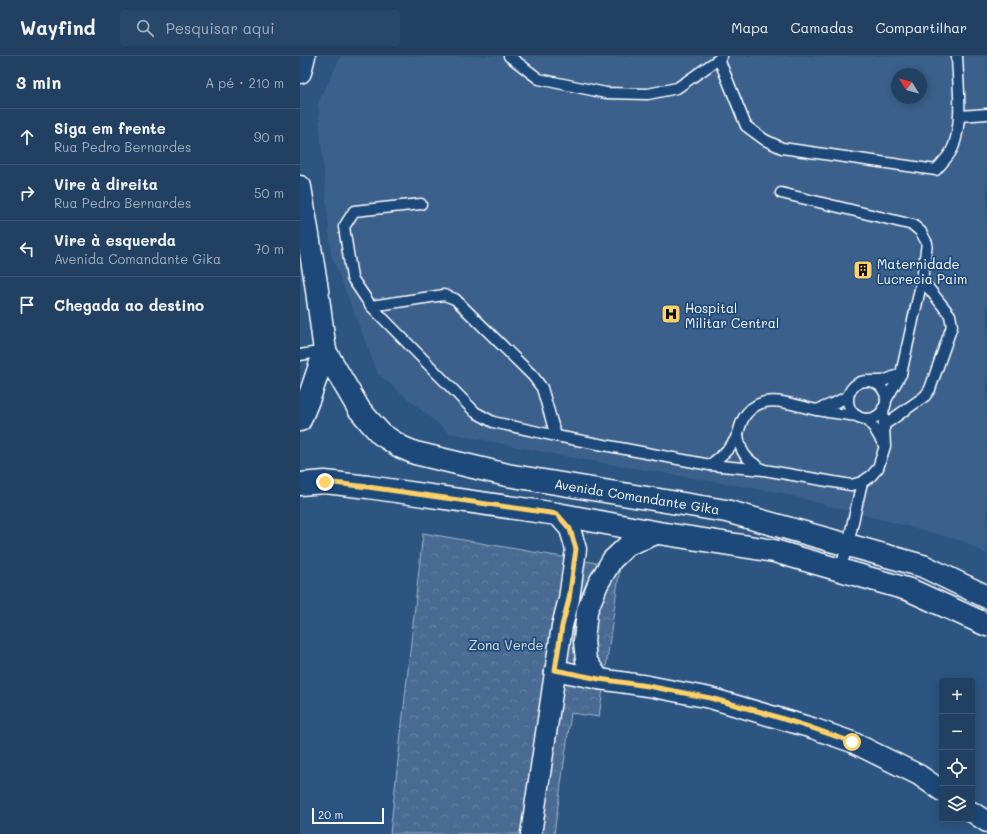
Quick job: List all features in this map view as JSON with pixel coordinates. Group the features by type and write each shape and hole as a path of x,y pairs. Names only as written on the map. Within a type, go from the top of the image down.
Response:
{"street":[{"path":"300,72 304,56"},
{"path":"300,186 316,283 325,351 300,420"},
{"name":"Avenida Comandante Gika","path":"325,351 359,409 370,422 381,434 401,447 415,453 507,475 726,511 923,566 987,596"},
{"path":"300,484 325,482 368,487 557,514 658,533 774,551 910,590 987,625"},
{"path":"531,834 555,670 562,626 569,599 576,549 570,529 557,514"},
{"path":"599,679 586,660 584,641 587,611 595,591 612,560 628,545 658,533"},
{"path":"555,670 710,698 761,712 852,742 919,775 939,789"},
{"path":"975,814 987,822"}],"lane":[{"path":"509,56 539,79 606,93 648,94 677,88 720,58 746,126 765,140 782,148 936,170 954,146 960,116 957,56"},
{"path":"960,116 987,114"},
{"path":"764,470 745,456 739,445 738,434 741,422 747,412 757,405 780,401 816,410 867,419 881,413 901,374 922,280 927,243 921,232 913,225 780,193"},
{"path":"421,204 354,211 344,227 352,278 371,306 476,412 493,422 556,436 710,465 764,470 851,485 862,482 871,476 878,468 885,446 884,391 879,385 871,381"},
{"path":"884,424 925,396 930,389 952,326 950,315 922,280"},
{"path":"371,306 444,295 455,299 532,376 542,388 556,436"},
{"path":"300,355 325,351"},
{"path":"856,416 849,407 848,402 850,390 854,386 859,382 883,381 901,374"},
{"path":"816,410 848,396"},
{"path":"867,419 885,446"},
{"path":"710,465 724,454 738,434"},
{"path":"840,570 848,544 862,482"}],"shaded area":[{"name":"Hospital Militar Central","path":"341,56 987,56 987,554 963,541 777,492 568,457 449,433 378,374 331,254 318,103"}],"green space":[{"name":"Zona Verde","path":"423,533 620,567 599,717 571,713 554,834 390,834"}],"place":[{"name":"Maternidade Lucrecia Paim","path":"863,270"},
{"name":"Hospital Militar Central","path":"671,314"}],"route":[{"path":"325,482 557,514 570,529 576,549 569,599 562,626 555,670 710,698 761,712 852,742"}]}
